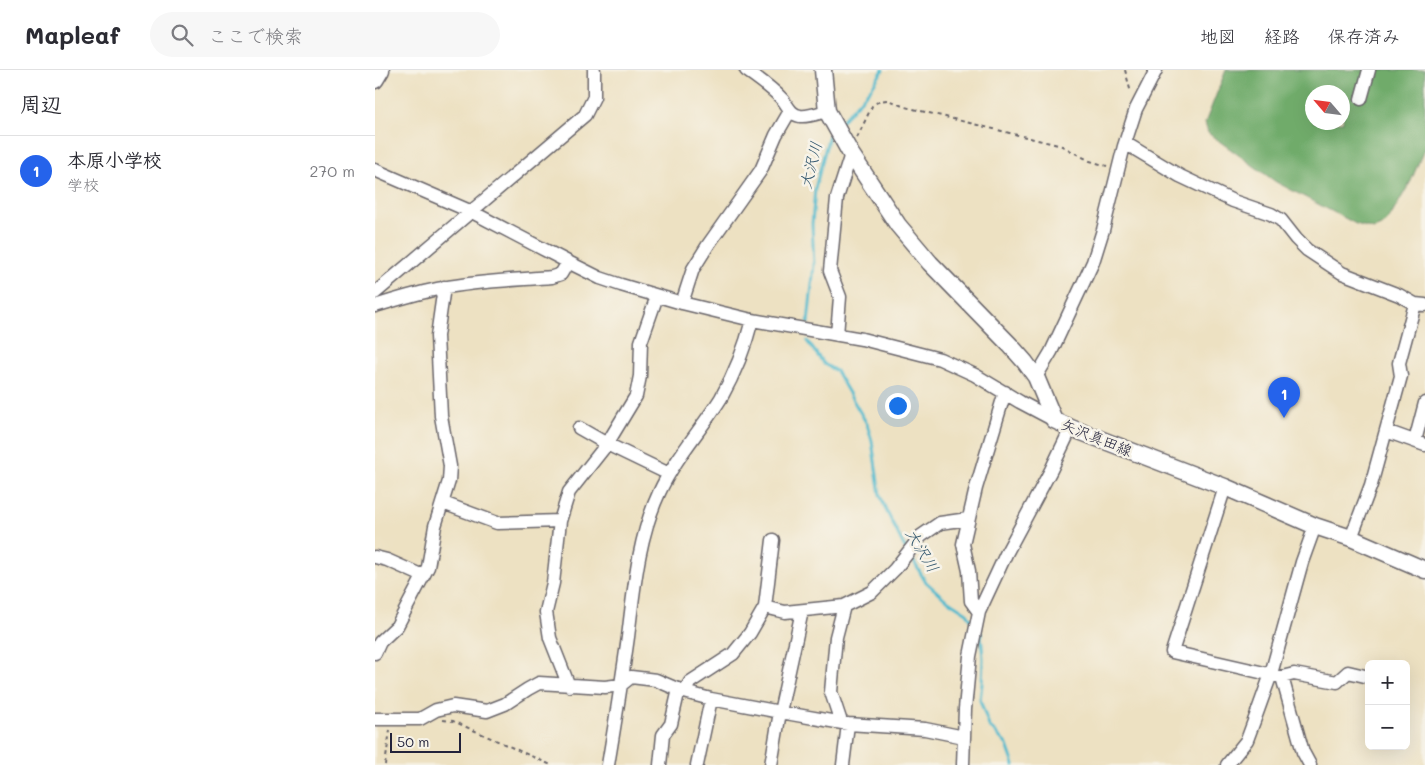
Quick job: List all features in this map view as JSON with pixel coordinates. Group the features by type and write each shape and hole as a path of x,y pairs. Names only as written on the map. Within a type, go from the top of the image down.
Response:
{"main road":[{"path":"375,80 381,70"},
{"name":"矢沢真田線","path":"823,70 827,111 851,154 897,225 930,263 1010,345 1035,376 1054,420 1225,487 1315,526 1351,538 1425,570"}],"street":[{"path":"375,292 585,115 594,97 594,70"},
{"path":"746,70 771,88 784,101 790,111 797,115 802,116 827,111"},
{"path":"1035,376 1051,352 1093,262 1125,143 1136,110 1156,70"},
{"path":"1361,99 1369,70"},
{"path":"682,303 693,269 761,170 790,111"},
{"path":"1125,143 1181,176 1233,201 1271,214 1281,220 1307,250 1342,273 1420,304 1399,363 1401,376 1371,485 1351,538"},
{"path":"837,335 840,297 831,270 837,198 851,154"},
{"path":"375,170 471,212 600,278 682,303 752,320 891,346 940,359 975,375 1054,420"},
{"path":"375,306 444,287 552,277 561,274 567,262"},
{"path":"375,653 379,642 397,626 428,568 435,526 449,481 450,466 441,416 437,336 444,287"},
{"path":"569,686 550,638 547,612 553,583 560,521 569,492 607,444 636,396 640,376 641,342 657,296"},
{"path":"607,765 621,685 641,546 649,517 669,474 720,399 745,346 752,320"},
{"path":"979,612 971,601 969,571 963,544 976,488 1005,392"},
{"path":"1386,431 1420,443 1425,403"},
{"path":"579,428 607,444 669,474"},
{"path":"963,765 965,709 970,656 979,612 1002,562 1071,428"},
{"path":"1225,487 1172,652 1277,675 1294,674 1337,682 1348,672 1365,676"},
{"path":"443,502 497,523 560,521"},
{"path":"765,607 785,612 844,606 872,592 895,569 921,536 940,522 968,519"},
{"path":"1227,765 1247,740 1277,675 1303,562 1315,526"},
{"path":"660,765 663,735 671,724 681,691 690,682 733,654 765,607 773,540"},
{"path":"375,556 423,576"},
{"path":"843,765 844,723 831,692 836,638 844,606"},
{"path":"771,765 780,712 802,611"},
{"path":"1277,675 1303,752 1310,765"},
{"path":"375,719 421,719 436,710 453,706 487,711 505,704 539,683 605,687 621,685 631,677 657,680 681,691 711,699 780,712 844,723 925,729 964,737"},
{"path":"697,765 711,699"}],"path":[{"path":"1125,70 1136,110"},
{"path":"851,154 872,106 879,101 888,100 905,107 1062,146 1090,161 1119,169"},
{"path":"385,765 392,720"},
{"path":"444,720 453,721 551,765"}],"green space":[{"path":"1226,70 1425,70 1425,147 1411,181 1389,219 1374,229 1356,224 1276,182 1208,133 1205,123"}],"waterway":[{"name":"大沢川","path":"839,124 872,87 883,70"},
{"name":"大沢川","path":"808,323 814,265 812,224 815,189 829,135 832,133"},
{"name":"大沢川","path":"807,341 824,364 836,371 867,424 872,441 880,495 906,550"},
{"name":"大沢川","path":"910,555 925,581 944,598 967,613 973,622"},
{"name":"大沢川","path":"979,631 981,633 983,659 980,700 989,726 1007,745 1014,765"}],"place":[{"name":"本原小学校","path":"1284,418"}]}
